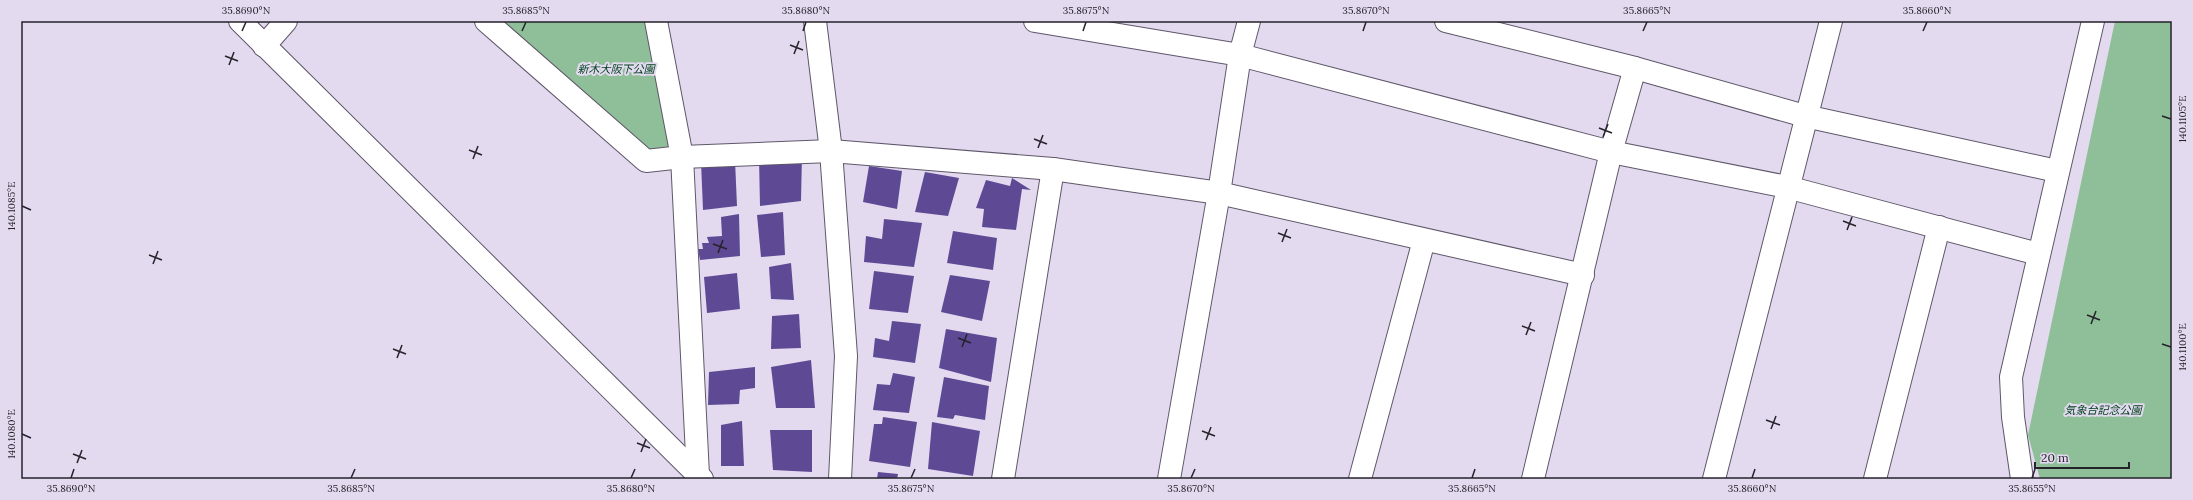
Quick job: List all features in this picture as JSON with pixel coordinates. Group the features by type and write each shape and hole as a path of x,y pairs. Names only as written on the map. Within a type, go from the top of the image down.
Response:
{"street":[{"path":"240,21 700,477"},
{"path":"264,46 286,21"},
{"path":"486,21 646,161 682,157 831,151 1053,169 1220,193 1583,275"},
{"path":"656,21 682,157 700,477"},
{"path":"814,21 831,151 846,356 840,479"},
{"path":"1035,21 1097,26 1240,55 1611,152 1787,187 2038,254"},
{"path":"1169,479 1220,193 1240,55 1249,21"},
{"path":"1446,21 1498,28 1805,116 2057,171"},
{"path":"1714,479 1830,21"},
{"path":"2022,479 2013,417 2011,377 2057,171 2094,21"},
{"path":"1533,479 1583,275 1611,152 1635,68"},
{"path":"1003,479 1053,169"},
{"path":"1875,479 1939,227"},
{"path":"1360,479 1424,240"}],"green space":[{"name":"新木大阪下公園","path":"515,21 656,21 682,157 646,161 494,27"},
{"name":"気象台記念公園","path":"2115,21 2172,21 2172,474 2170,479 2040,479 2028,435"}],"building":[{"path":"802,154 801,201 760,206 759,158"},
{"path":"735,160 737,206 703,210 701,162"},
{"path":"869,166 902,171 897,209 863,202"},
{"path":"925,172 959,178 948,216 915,212"},
{"path":"1012,178 1031,190 1022,189 1016,230 982,227 984,209 976,208 986,180 1010,186"},
{"path":"783,212 785,255 761,257 757,215"},
{"path":"739,214 740,256 700,260 698,249 703,249 702,243 709,243 707,237 722,236 721,217"},
{"path":"884,219 922,223 914,267 864,262 866,236 882,239"},
{"path":"953,231 997,238 993,270 947,263"},
{"path":"791,263 794,300 771,299 769,267"},
{"path":"874,271 914,276 908,313 869,309"},
{"path":"737,273 740,309 707,313 704,277"},
{"path":"950,275 990,281 982,321 941,312"},
{"path":"799,314 801,348 771,349 772,316"},
{"path":"892,321 921,324 915,363 873,357 875,338 889,341"},
{"path":"946,329 997,338 991,382 939,368"},
{"path":"811,360 815,408 776,408 771,367"},
{"path":"755,367 755,388 740,390 739,404 708,405 709,372"},
{"path":"893,373 915,377 909,413 873,410 877,384 890,385"},
{"path":"944,377 989,386 985,420 955,415 953,419 937,417"},
{"path":"883,417 917,422 910,467 869,461 874,424 882,424"},
{"path":"742,421 744,466 721,466 721,425"},
{"path":"932,422 980,431 973,476 928,469"},
{"path":"770,430 812,430 812,472 773,470"},
{"path":"878,472 898,474 897,479 877,479"}]}
